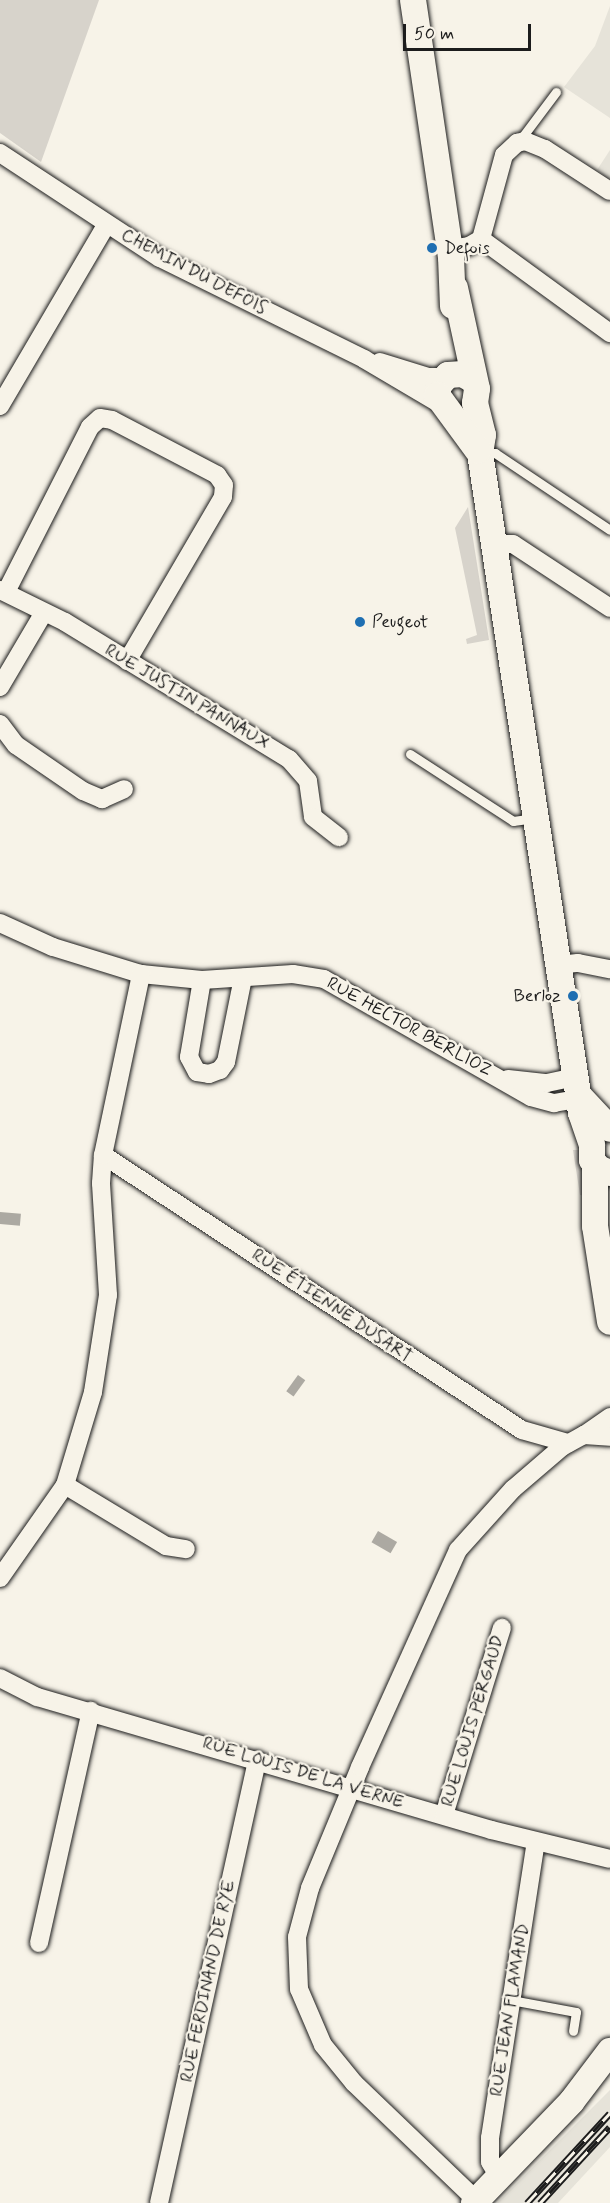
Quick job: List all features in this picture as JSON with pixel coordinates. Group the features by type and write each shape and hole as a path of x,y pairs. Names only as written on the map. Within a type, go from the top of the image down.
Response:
{"main road":[{"path":"413,0 455,288 461,303 457,392 480,453 496,544 581,1113 603,1149 595,1226 610,1322"},
{"path":"600,1248 610,1197"},
{"path":"475,2202 572,2101 610,2051"}],"street":[{"path":"450,249 469,246 481,239 504,155 517,143 525,141 545,149 610,191"},
{"name":"CHEMIN DU DEFOIS","path":"0,153 106,225 223,291 364,359 457,392"},
{"path":"0,406 106,225"},
{"path":"481,239 610,333"},
{"name":"CHEMIN DU DEFOIS","path":"364,359 457,392"},
{"path":"4,590 90,427 100,418 112,420 217,475 224,486 223,497 127,661"},
{"path":"496,544 513,544 610,608"},
{"name":"RUE JUSTIN PANNAUX","path":"4,590 43,614 65,622 296,765 308,781 313,817 339,837"},
{"path":"0,687 43,614"},
{"path":"0,724 15,745 83,791 102,799 124,789"},
{"name":"RUE HECTOR BERLIOZ","path":"0,922 53,947 141,974 202,980 310,975 331,981 544,1102 562,1103 578,1087"},
{"path":"558,965 578,963 610,969"},
{"path":"0,1578 65,1485 93,1392 106,1318 102,1155 141,974"},
{"path":"202,980 189,1058 197,1072 209,1074 220,1070 226,1062 243,978"},
{"name":"RUE ÉTIENNE DUSART","path":"102,1155 522,1430 576,1439 610,1437"},
{"path":"475,2202 336,2062 312,2026 302,2000 296,1962 301,1915 352,1788 458,1550 513,1489 576,1439 610,1417"},
{"path":"65,1485 166,1546 186,1549"},
{"name":"RUE LOUIS PERGAUD","path":"444,1815 502,1628"},
{"name":"RUE LOUIS DE LA VERNE","path":"0,1678 24,1692 536,1842 610,1859"},
{"path":"39,1943 91,1711"},
{"name":"RUE FERDINAND DE RYE","path":"159,2203 257,1760"},
{"name":"RUE JEAN FLAMAND","path":"499,2177 490,2162 489,2149 536,1842"}],"lane":[{"path":"517,143 556,92"},
{"path":"480,453 495,453 610,530"},
{"path":"411,754 513,821 536,818"},
{"path":"511,2000 576,2012 573,2031"}],"shaded area":[{"path":"0,0 99,0 41,162 0,133"},
{"path":"610,6 610,118 564,87 595,46"},
{"path":"610,150 610,180 597,170"},
{"path":"468,507 489,640 467,644 466,639 477,635 455,528"},
{"path":"573,1150 581,1150 589,1196 580,1195"},
{"path":"0,1212 21,1214 20,1226 0,1224"},
{"path":"298,1375 305,1380 294,1396 286,1391"},
{"path":"378,1531 397,1542 391,1553 372,1542"},
{"path":"610,2090 610,2147 558,2203 497,2203"}],"railway":[{"path":"527,2203 610,2113"},
{"path":"540,2203 610,2127"}],"place":[{"name":"Defois","path":"432,248"},
{"name":"Peugeot","path":"360,622"},
{"name":"Berloz","path":"573,996"}]}
